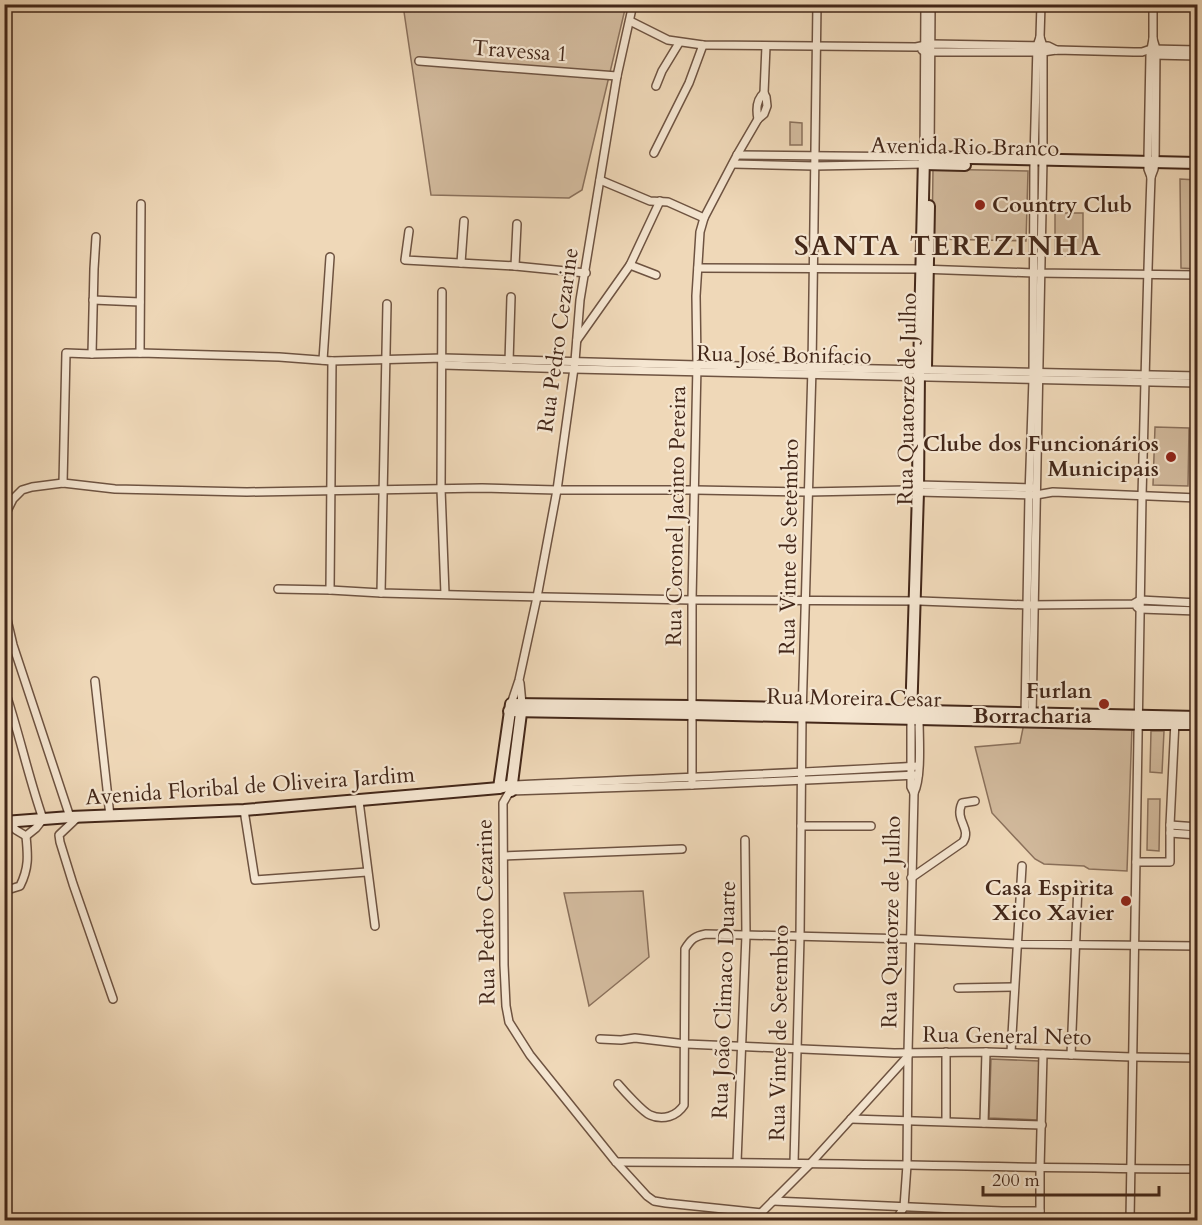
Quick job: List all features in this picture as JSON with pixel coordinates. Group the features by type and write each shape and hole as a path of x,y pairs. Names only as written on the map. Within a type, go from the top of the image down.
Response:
{"street":[{"name":"Rua Pedro Cezarine","path":"633,4 617,76 580,300 575,361 557,490 519,680 516,748 511,788 503,803 506,1006 509,1022 530,1055 616,1162 647,1196 654,1201 666,1203 762,1213"},
{"name":"Rua Vinte de Setembro","path":"794,1163 817,4"},
{"name":"Rua Quatorze de Julho","path":"925,4 928,48"},
{"name":"Rua Quatorze de Julho","path":"904,1207 908,1120 911,878 914,793 917,787 915,715 920,544 919,489 922,467 928,48 931,4"},
{"path":"1029,717 1041,4"},
{"path":"1130,1221 1142,496 1154,4"},
{"path":"630,21 659,36 679,43 703,45 916,46 1142,52 1197,50"},
{"path":"656,86 679,43"},
{"path":"654,153 689,83 703,45"},
{"name":"Rua Coronel Jacinto Pereira","path":"692,785 696,296 700,232 704,218 737,155 767,106 764,93 765,46"},
{"path":"1153,52 1197,56"},
{"name":"Travessa 1","path":"419,61 617,76"},
{"name":"Avenida Rio Branco","path":"737,155 1151,168 1197,163"},
{"name":"Avenida Rio Branco","path":"733,164 814,166 927,161"},
{"name":"Avenida Rio Branco","path":"1180,166 1197,169"},
{"path":"600,180 650,201 668,202 704,218"},
{"path":"576,340 630,265 660,201"},
{"path":"140,353 141,204"},
{"path":"461,263 464,221"},
{"path":"515,266 517,224"},
{"path":"409,231 405,260 515,266 586,273"},
{"path":"92,354 96,237"},
{"path":"323,360 330,256"},
{"path":"630,265 656,275"},
{"path":"698,268 925,269 1197,275"},
{"path":"442,292 441,489 445,594"},
{"path":"508,363 511,297"},
{"path":"93,300 140,302"},
{"path":"381,593 387,304"},
{"name":"Rua José Bonifacio","path":"63,483 66,353 140,353 332,361 508,363 575,361 697,368 1036,376 1146,378 1197,376"},
{"path":"330,590 332,361"},
{"name":"Rua José Bonifacio","path":"508,363 573,369 697,368"},
{"name":"Rua José Bonifacio","path":"1146,378 1197,383"},
{"path":"4,517 13,499 22,490 63,483 115,489 247,492 482,488 807,492 919,489 1197,498"},
{"path":"278,590 806,602 917,601 1031,605 1132,604 1140,600 1197,603"},
{"path":"1132,604 1140,609 1197,611"},
{"path":"4,607 13,645 74,817 59,835 60,842 113,999"},
{"path":"4,645 13,645"},
{"path":"95,681 110,816"},
{"path":"4,688 43,819 26,836"},
{"name":"Rua Pedro Cezarine","path":"499,788 504,747 516,708"},
{"name":"Rua Moreira Cesar","path":"516,708 1139,720 1175,720 1197,717"},
{"path":"1136,862 1170,862 1175,720"},
{"name":"Rua Moreira Cesar","path":"1175,720 1197,724"},
{"path":"504,747 516,748"},
{"name":"Avenida Floribal de Oliveira Jardim","path":"6,822 244,810 499,788 692,785 737,780 915,771"},
{"name":"Avenida Floribal de Oliveira Jardim","path":"511,788 691,777 737,780"},
{"path":"499,788 503,803"},
{"path":"359,801 375,926"},
{"path":"911,878 963,842 966,831 959,815 959,808 962,803 975,801"},
{"path":"244,810 255,880 367,872"},
{"path":"6,822 26,836"},
{"path":"801,826 871,826"},
{"path":"1170,829 1197,827"},
{"path":"1170,829 1197,835"},
{"path":"4,891 20,886 25,875 28,861 26,836"},
{"name":"Rua João Climaco Duarte","path":"736,1162 746,935 746,840"},
{"path":"504,856 682,849"},
{"path":"1011,1052 1022,866"},
{"path":"1071,1055 1078,885"},
{"path":"618,1084 650,1115 665,1118 680,1112 684,1105 685,949 696,935 910,939 1017,944 1197,946"},
{"path":"958,988 1014,987"},
{"name":"Rua General Neto","path":"600,1039 646,1039 686,1044 908,1054 1011,1052 1197,1058"},
{"path":"946,1052 946,1121"},
{"path":"984,1123 986,1052"},
{"path":"754,1221 810,1164 908,1054"},
{"path":"1040,1221 1043,1054"},
{"path":"851,1119 1042,1125"},
{"path":"616,1162 1197,1169"},
{"path":"773,1201 1002,1211 1040,1210"},
{"path":"896,1221 904,1207"},
{"path":"1001,1221 1002,1211"}],"shaded area":[{"path":"403,5 626,5 582,190 569,198 431,195"},
{"path":"790,122 802,123 802,145 790,145"},
{"name":"Country Club","path":"933,169 1028,171 1026,241 932,239"},
{"path":"1180,179 1197,180 1197,269 1181,268"},
{"path":"1055,213 1083,213 1083,256 1055,256"},
{"name":"Clube dos Funcionários Municipais","path":"1155,427 1189,428 1188,486 1153,485"},
{"path":"1024,723 1132,726 1127,871 1044,864 1035,859 992,813 975,747 1020,743"},
{"path":"1151,731 1164,731 1162,773 1150,772"},
{"path":"1148,799 1160,799 1159,851 1147,850"},
{"path":"643,891 649,957 589,1006 564,893"},
{"path":"991,1059 1039,1061 1038,1120 989,1118"}],"place":[{"name":"Country Club","path":"980,205"},
{"name":"Clube dos Funcionários Municipais","path":"1171,457"},
{"name":"Furlan Borracharia","path":"1104,704"},
{"name":"Casa Espirita Xico Xavier","path":"1126,901"}],"district":[{"name":"SANTA TEREZINHA","path":"948,246"}]}
